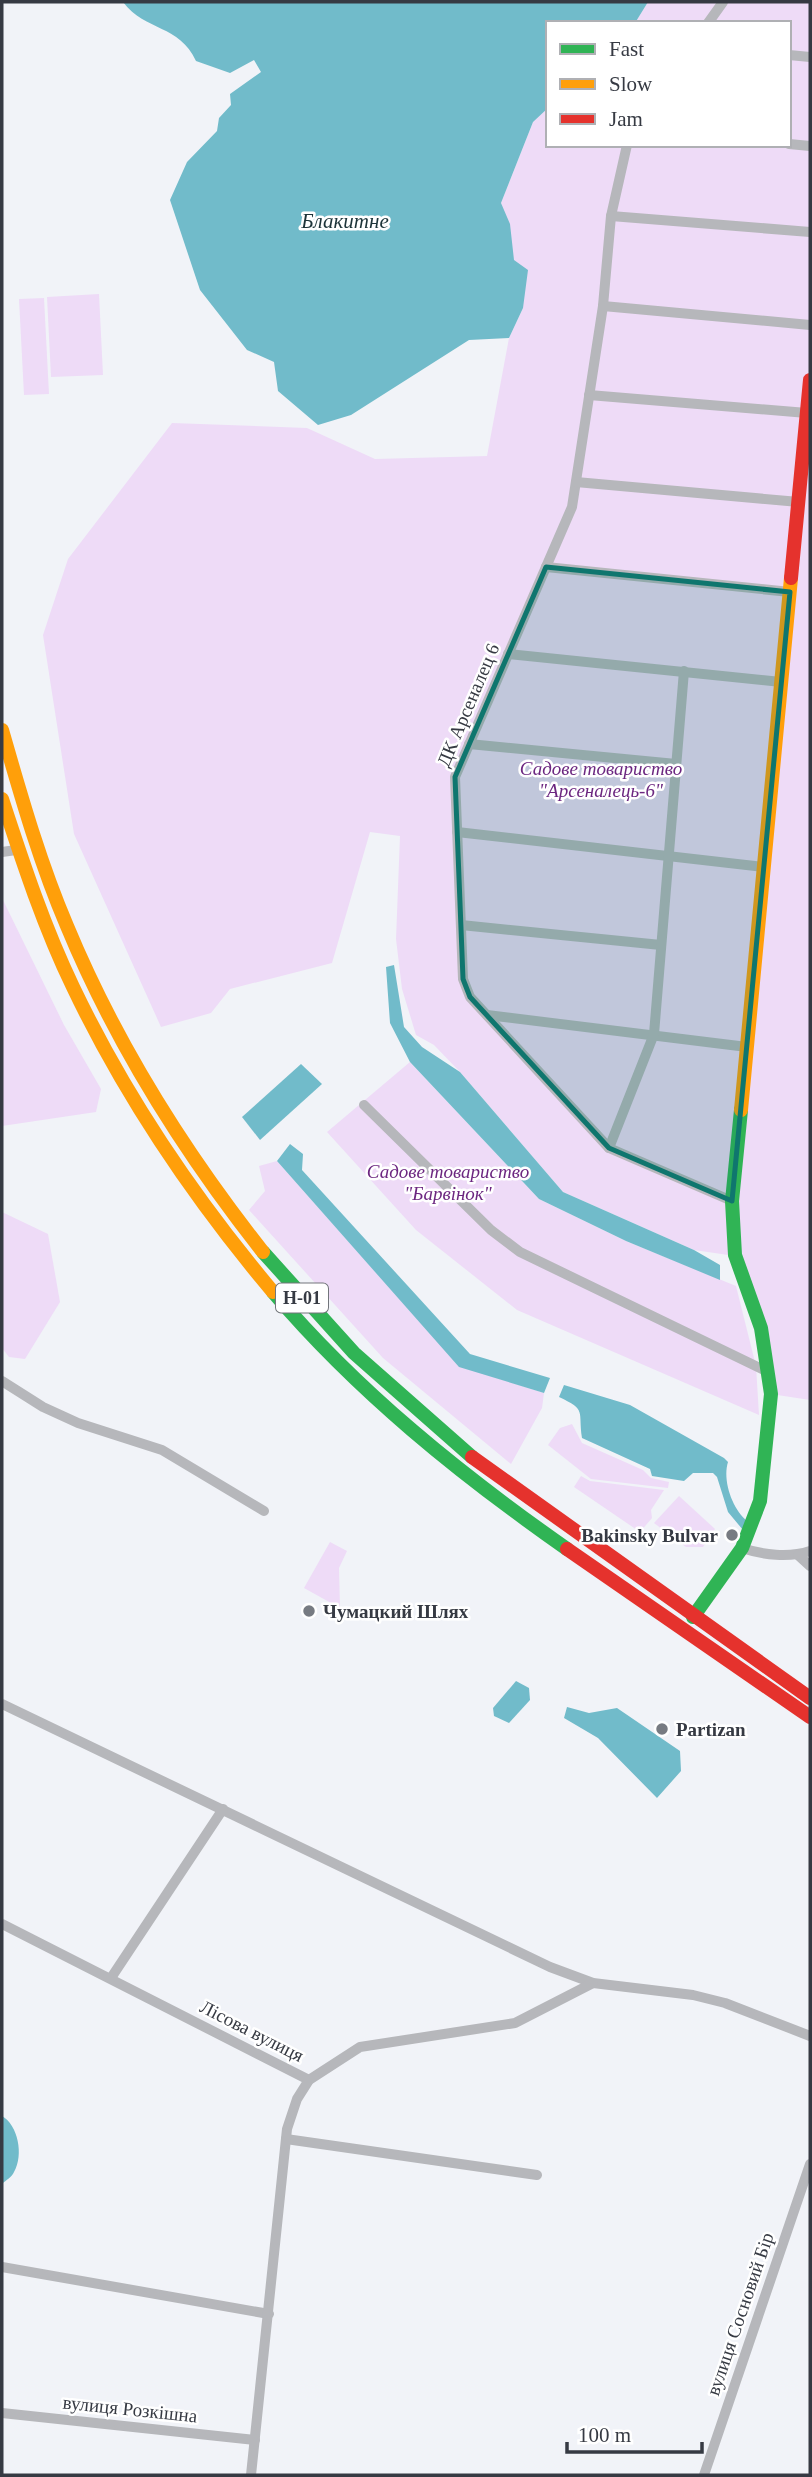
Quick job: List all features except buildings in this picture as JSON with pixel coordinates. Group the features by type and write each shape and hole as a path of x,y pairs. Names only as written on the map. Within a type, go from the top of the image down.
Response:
{"main road":[{"path":"693,1617 742,1548 760,1501 771,1394 761,1328 735,1255 732,1201 810,380"},
{"name":"Н-01","path":"2,730 23,807 62,917 121,1043 163,1116 257,1248 332,1332 430,1424 693,1617 810,1698"},
{"name":"Н-01","path":"2,799 9,851 81,1005 145,1124 222,1233 320,1347 437,1453 497,1499 810,1717"}],"street":[{"path":"709,21 723,2"},
{"path":"791,55 810,57"},
{"path":"791,144 810,146"},
{"name":"ДК Арсеналец 6","path":"627,147 611,216 603,306 572,507 455,777 463,979 470,997 609,1148 732,1201"},
{"path":"611,216 810,232"},
{"path":"603,306 810,325"},
{"path":"589,395 807,413"},
{"path":"576,482 799,502"},
{"path":"546,567 790,592"},
{"path":"508,654 781,682"},
{"path":"609,1148 654,1034 684,671"},
{"path":"469,744 676,765"},
{"path":"457,832 669,854 764,867"},
{"path":"461,925 661,945"},
{"path":"487,1015 747,1046"},
{"path":"365,1105 491,1230 520,1252 768,1372"},
{"path":"2,1381 43,1407 78,1423 162,1450 264,1511"},
{"path":"742,1548 755,1552 798,1555 810,1551"},
{"path":"798,1555 810,1566"},
{"path":"2,1704 550,1967 593,1983 714,2000 810,2036"},
{"path":"111,1978 223,1809"},
{"name":"Лісова вулиця","path":"2,1924 309,2080 296,2099 286,2139 250,2475"},
{"path":"309,2080 360,2046 516,2023 593,1983"},
{"path":"286,2139 537,2175"},
{"name":"вулиця Сосновий Бір","path":"704,2475 810,2164"},
{"path":"2,2267 269,2314"},
{"name":"вулиця Розкішна","path":"2,2413 255,2440"}],"highlighted area":[{"path":"546,567 790,592 732,1201 609,1148 470,997 463,979 455,777"}],"green space":[{"name":"Садове товариство \"Арсеналець-6\"","path":"648,2 810,2 810,1400 771,1394 735,1256 694,1250 563,1192 460,1072 434,1045 416,1035 402,989 396,939 400,836 370,832 332,963 230,989 211,1013 161,1027 74,834 43,635 68,559 172,423 307,428 375,459 487,456 509,338 523,308 501,203 533,122 546,110 546,147 791,147 791,21 636,21"},
{"path":"99,294 103,375 51,377 47,297"},
{"path":"44,298 49,394 24,395 19,299"},
{"path":"2,898 64,1025 101,1089 96,1112 2,1126"},
{"name":"Садове товариство \"Барвінок\"","path":"410,1062 539,1199 626,1241 736,1286 756,1366 759,1415 517,1310 416,1230 327,1132"},
{"path":"277,1161 459,1366 544,1393 542,1408 511,1464 383,1358 249,1210 265,1191 259,1166"},
{"path":"2,1212 48,1234 60,1302 25,1359 9,1357 2,1348"},
{"path":"572,1424 582,1443 643,1470 651,1478 669,1482 668,1488 591,1479 548,1445 560,1428"},
{"path":"581,1476 590,1481 664,1490 651,1510 652,1518 640,1532 574,1487"},
{"path":"679,1496 715,1529 703,1547 686,1547 654,1523"},
{"path":"330,1542 347,1551 339,1568 340,1608 304,1588"}],"water":[{"name":"Блакитне","path":"123,2 648,2 636,21 546,21 546,110 533,122 501,203 510,224 514,260 528,270 523,308 509,338 469,340 351,415 318,425 278,391 274,362 247,350 200,290 170,200 187,162 217,131 219,118 231,105 230,94 261,72 254,60 230,73 196,61 181,40 132,12"},
{"path":"394,965 404,1027 422,1047 460,1072 563,1192 694,1250 720,1265 720,1280 626,1241 539,1199 410,1062 390,1023 386,967"},
{"path":"301,1064 322,1084 260,1140 242,1117"},
{"path":"290,1144 303,1154 302,1170 470,1354 550,1378 544,1393 459,1367 277,1161"},
{"path":"564,1385 630,1405 724,1458 728,1462 726,1478 730,1494 737,1510 747,1521 743,1530 728,1512 717,1477 713,1473 693,1473 684,1481 652,1476 650,1469 582,1438 580,1412 574,1405 559,1397"},
{"path":"516,1681 529,1688 530,1700 509,1723 494,1716 493,1708"},
{"path":"567,1707 589,1713 617,1708 680,1751 681,1771 657,1798 598,1738 564,1718"},
{"path":"2,2116 8,2120 15,2133 19,2157 14,2172 2,2184"}],"traffic: fast":[{"path":"693,1617 742,1548 760,1501 771,1394 761,1328 735,1255 732,1201 741,1110"},
{"path":"263,1252 354,1353 472,1457"},
{"path":"273,1292 340,1364 412,1430 488,1491 567,1549"}],"traffic: slow":[{"path":"741,1110 791,578"},
{"path":"2,730 48,878 107,1013 179,1136 263,1252"},
{"path":"2,799 53,941 94,1028 163,1146 216,1220 273,1292"}],"traffic: jam":[{"path":"791,578 810,380"},
{"path":"472,1457 810,1698"},
{"path":"567,1549 810,1717"}],"place":[{"name":"Bakinsky Bulvar","path":"732,1535"},
{"name":"Чумацкий Шлях","path":"309,1611"},
{"name":"Partizan","path":"662,1729"}]}
